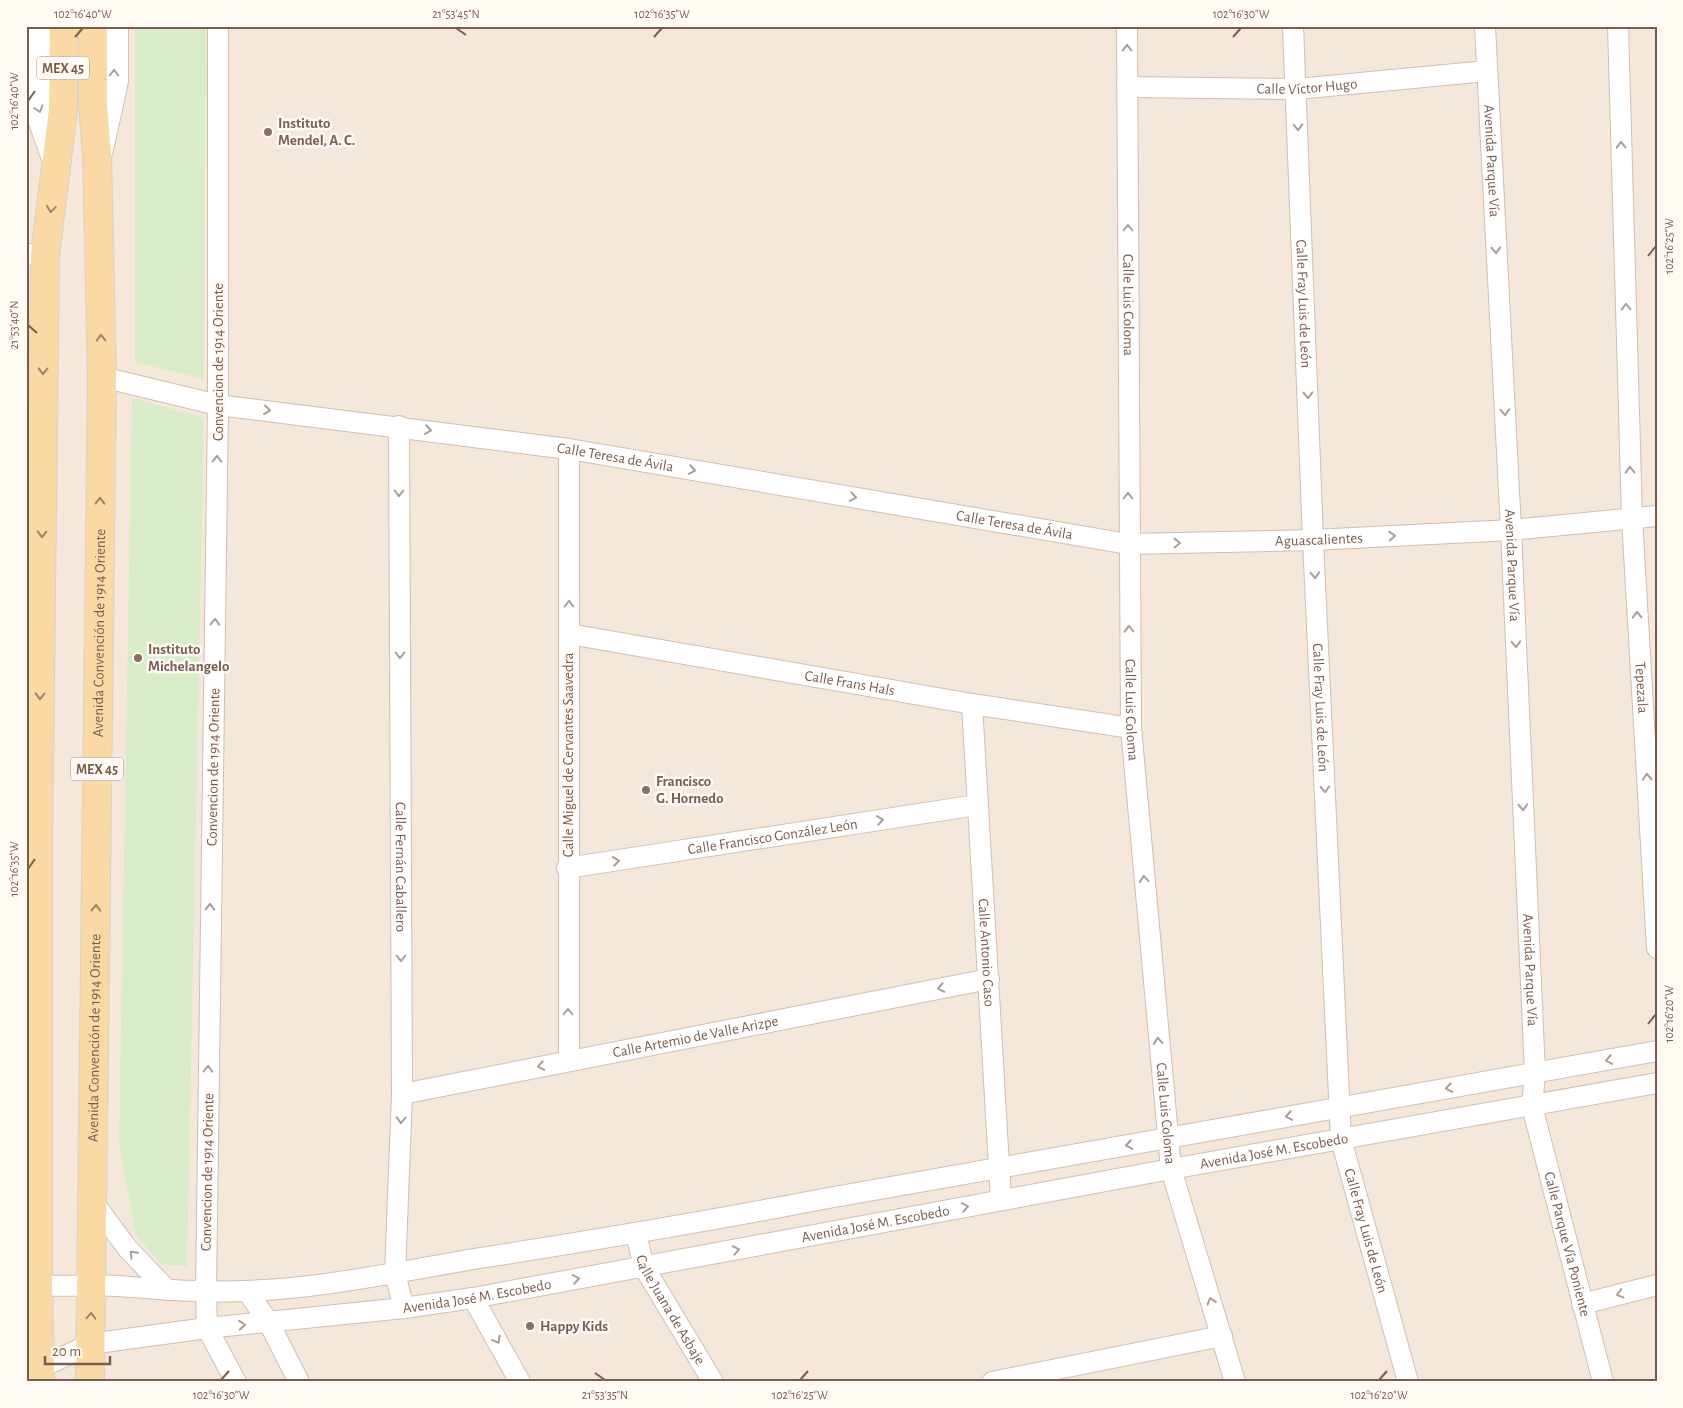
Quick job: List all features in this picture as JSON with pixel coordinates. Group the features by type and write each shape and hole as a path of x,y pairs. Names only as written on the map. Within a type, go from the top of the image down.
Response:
{"main road":[{"name":"MEX 45","path":"35,1375 32,1284 32,850 35,255 57,161 63,110 64,26"},
{"name":"Avenida Convención de 1914 Oriente","path":"90,1382 102,377 97,155 93,105 93,26"}],"street":[{"path":"39,26 36,102 57,161"},
{"name":"Avenida Convención de 1914 Oriente","path":"97,155 114,81 114,26"},
{"name":"Convencion de 1914 Oriente","path":"207,1328 218,405 218,26"},
{"name":"Calle Luis Coloma","path":"1127,26 1130,728 1171,1169 1235,1382"},
{"name":"Calle Fray Luis de León","path":"1294,26 1313,540 1341,1139 1408,1382"},
{"name":"Avenida Parque Vía","path":"1485,26 1511,530 1535,1074 1532,1106"},
{"path":"1618,26 1632,518"},
{"name":"Calle Víctor Hugo","path":"1127,87 1297,88 1487,71"},
{"name":"Calle Teresa de Ávila","path":"102,377 218,405 399,426 570,449 1128,544"},
{"name":"Calle Fernán Caballero","path":"399,426 402,1094 395,1274 404,1308"},
{"name":"Calle Miguel de Cervantes Saavedra","path":"569,1060 567,868 570,449"},
{"name":"Aguascalientes","path":"1128,544 1313,540 1511,530 1657,516"},
{"name":"Tepezala","path":"1632,518 1657,948"},
{"name":"Calle Frans Hals","path":"569,634 972,704 1130,728"},
{"name":"Calle Antonio Caso","path":"972,704 1001,1200"},
{"name":"Calle Francisco González León","path":"567,868 977,805"},
{"name":"Calle Artemio de Valle Arizpe","path":"402,1094 989,979"},
{"name":"Avenida José M. Escobedo","path":"32,1284 92,1284 206,1292 247,1291 395,1274 463,1261 636,1234 999,1167 1167,1139 1657,1051"},
{"name":"Avenida José M. Escobedo","path":"35,1375 90,1344 207,1328 404,1308 473,1298 1171,1169 1657,1083"},
{"name":"Calle Parque Vía Poniente","path":"1532,1106 1603,1382"},
{"path":"93,1202 128,1249 167,1290"},
{"name":"Calle Juana de Asbaje","path":"636,1234 644,1267 713,1382"},
{"path":"1582,1304 1657,1285"},
{"path":"247,1291 268,1323 299,1382"},
{"path":"473,1298 520,1382"},
{"path":"207,1328 236,1382"},
{"path":"992,1382 1043,1378 1222,1336"}],"shaded area":[{"path":"26,26 1657,26 1657,1382 26,1382"}],"green space":[{"path":"135,26 206,26 204,379 135,362"},
{"path":"132,398 204,418 187,1266 161,1264 136,1235 119,1145"}],"place":[{"name":"Instituto Mendel, A. C.","path":"268,132"},
{"name":"Instituto Michelangelo","path":"138,658"},
{"name":"Francisco G. Hornedo","path":"646,790"},
{"name":"Happy Kids","path":"530,1326"}]}
